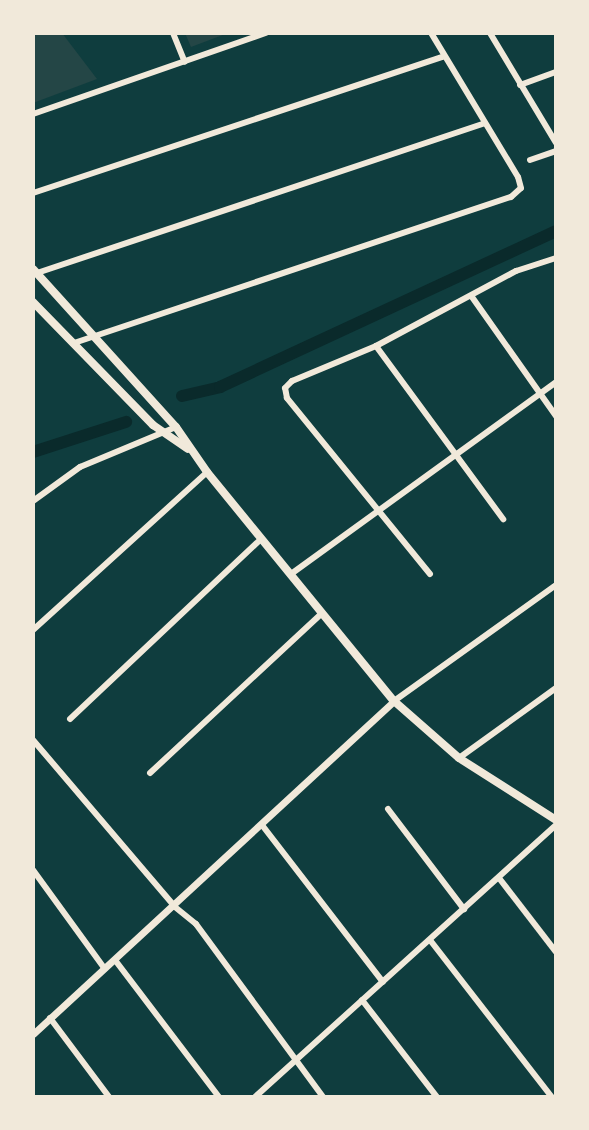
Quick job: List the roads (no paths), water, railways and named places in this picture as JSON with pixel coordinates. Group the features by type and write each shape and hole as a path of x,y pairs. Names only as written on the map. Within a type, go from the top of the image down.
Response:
{"main road":[{"path":"35,271 96,335 176,427 207,472 394,701 459,758 556,823"},
{"path":"33,302 165,435 191,451"}],"street":[{"path":"173,33 185,62"},
{"path":"33,114 267,33"},
{"path":"74,343 511,197 521,188 518,177 431,33"},
{"path":"490,33 556,143"},
{"path":"33,193 444,55"},
{"path":"520,85 556,72"},
{"path":"35,271 485,123"},
{"path":"530,160 556,151"},
{"path":"430,574 287,398 285,388 292,380 376,346 472,297 516,271 556,258"},
{"path":"472,297 556,416"},
{"path":"376,346 503,519"},
{"path":"291,574 556,382"},
{"path":"33,501 80,467 165,435 176,427"},
{"path":"33,630 207,472"},
{"path":"70,719 261,539"},
{"path":"35,1029 175,906 394,701 556,585"},
{"path":"150,773 322,613"},
{"path":"459,758 556,688"},
{"path":"33,740 175,906 196,924 323,1097"},
{"path":"388,809 464,909"},
{"path":"255,1097 499,878 556,823"},
{"path":"262,825 383,982"},
{"path":"33,870 105,969"},
{"path":"499,878 556,952"},
{"path":"430,940 552,1097"},
{"path":"115,960 219,1097"},
{"path":"362,1000 437,1097"},
{"path":"50,1018 109,1097"}],"waterway":[{"path":"182,396 220,387 556,231"},
{"path":"33,452 126,422"}]}
